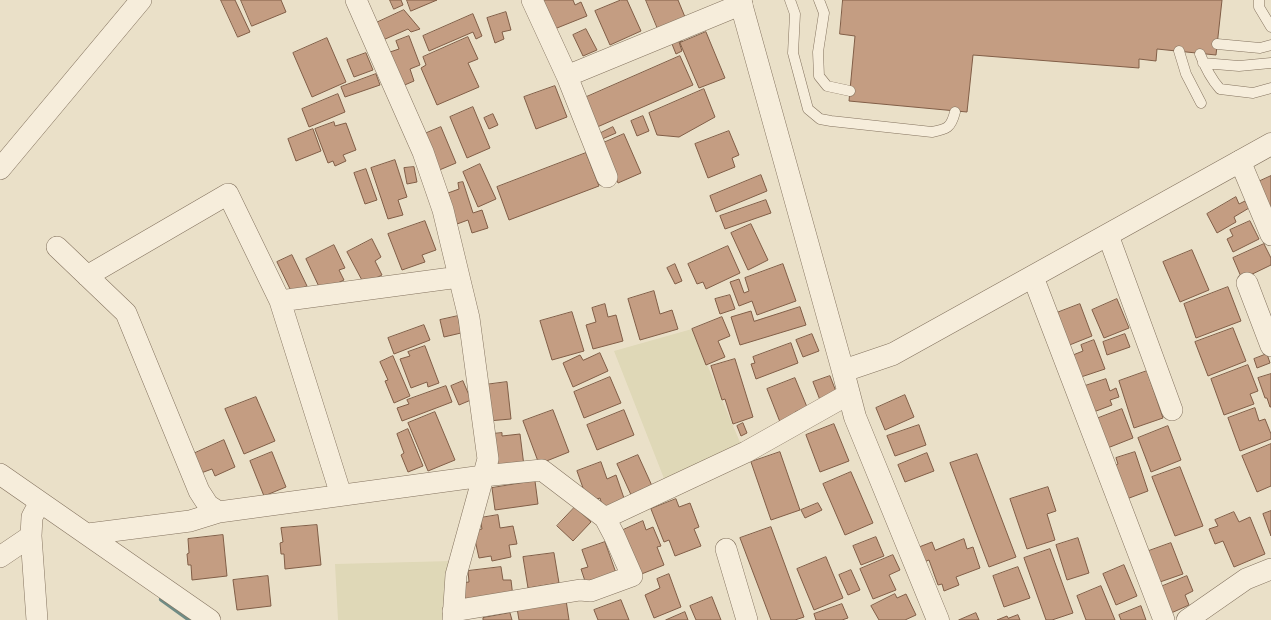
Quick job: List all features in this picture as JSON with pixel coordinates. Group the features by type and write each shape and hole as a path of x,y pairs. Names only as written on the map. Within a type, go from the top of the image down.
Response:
{"street":[{"path":"0,169 141,0"},
{"path":"88,534 190,522 219,512 483,476 542,470 605,518 635,584 591,591 580,590 453,615 456,575 483,476 488,459 469,318 444,210 423,152 356,0"},
{"path":"532,0 567,76 607,177"},
{"path":"567,76 741,2 855,417 938,620"},
{"path":"843,371 893,354 1271,144"},
{"path":"1240,161 1271,235"},
{"path":"87,276 228,194 280,301 341,495"},
{"path":"1108,235 1172,410"},
{"path":"57,247 126,313 199,492 208,505 219,512"},
{"path":"280,301 459,277"},
{"path":"1033,277 1164,620"},
{"path":"1247,283 1271,343"},
{"path":"605,518 746,452 849,394"},
{"path":"0,474 35,515 88,534 210,620"},
{"path":"0,557 35,515"},
{"path":"35,515 37,620"},
{"path":"726,549 747,620"},
{"path":"1187,620 1246,579 1271,569"}],"lane":[{"path":"790,0 795,14 793,53 801,89 808,109 820,119 841,123 932,132 944,129 952,123 955,112"},
{"path":"819,0 824,14 818,52 819,76 827,86 850,91"},
{"path":"1259,0 1259,7 1271,27"},
{"path":"1217,44 1260,48 1271,45"},
{"path":"1179,51 1186,74 1201,103"},
{"path":"1271,63 1239,66 1202,58 1220,89 1253,93 1271,88"}],"shaded area":[{"path":"692,329 742,447 665,481 614,351"},
{"path":"452,561 448,620 338,620 335,564"}],"building":[{"path":"221,0 235,0 250,32 238,37"},
{"path":"241,0 281,0 286,12 252,26"},
{"path":"390,0 401,0 403,5 394,9"},
{"path":"407,0 437,0 411,11"},
{"path":"540,0 573,0 575,5 581,2 587,16 552,30"},
{"path":"621,0 627,0 641,31 610,45 595,11"},
{"path":"646,0 678,0 685,17 658,29"},
{"path":"843,0 1222,0 1216,55 1157,49 1156,61 1139,59 1139,68 973,55 967,112 849,101 855,36 840,34"},
{"path":"404,10 420,29 411,32 408,29 383,40 376,23"},
{"path":"506,12 511,30 502,32 504,39 495,43 487,18"},
{"path":"473,14 482,36 476,39 473,32 429,51 423,36"},
{"path":"586,29 597,50 583,56 573,35"},
{"path":"706,32 725,78 699,88 680,43"},
{"path":"680,35 682,41 679,42 682,51 676,54 670,39"},
{"path":"409,36 420,65 410,69 414,81 400,87 387,53 399,49 396,41"},
{"path":"468,37 478,59 468,63 479,87 437,105 421,68 426,65 423,57"},
{"path":"327,38 346,82 312,97 293,53"},
{"path":"366,53 373,70 354,77 347,60"},
{"path":"680,56 693,85 595,128 582,99"},
{"path":"376,74 380,85 345,97 341,87"},
{"path":"555,86 567,117 536,129 524,97"},
{"path":"704,89 715,117 679,137 657,135 649,113"},
{"path":"338,94 345,112 309,127 302,109"},
{"path":"473,107 490,148 467,158 450,117"},
{"path":"493,114 498,125 489,129 484,118"},
{"path":"643,116 649,131 637,136 631,121"},
{"path":"334,122 335,126 346,123 356,150 343,155 346,161 335,166 333,161 328,163 315,129"},
{"path":"441,127 456,163 437,171 422,135"},
{"path":"613,127 616,133 600,140 597,135"},
{"path":"313,129 321,151 296,161 288,139"},
{"path":"729,131 739,155 732,158 735,167 708,178 695,144"},
{"path":"624,134 641,173 618,183 601,144"},
{"path":"586,153 599,186 509,220 497,187"},
{"path":"395,160 407,197 398,200 403,215 388,219 371,168"},
{"path":"480,164 496,199 478,207 463,172"},
{"path":"414,167 417,182 407,184 404,168"},
{"path":"366,169 377,200 365,204 354,173"},
{"path":"761,175 767,191 716,212 710,196"},
{"path":"1271,176 1271,213 1258,182"},
{"path":"463,182 473,213 482,210 488,228 472,233 468,220 457,224 448,193 459,189 458,183"},
{"path":"1236,197 1239,204 1245,201 1249,208 1234,217 1236,222 1217,233 1207,214"},
{"path":"766,200 771,213 725,229 720,216"},
{"path":"425,221 436,250 422,255 425,262 402,270 388,234"},
{"path":"1250,221 1259,239 1233,252 1227,239 1233,236 1230,230"},
{"path":"751,224 768,260 748,270 731,233"},
{"path":"372,239 381,257 375,261 382,275 364,284 347,252"},
{"path":"1264,244 1271,258 1271,265 1242,279 1233,258"},
{"path":"334,245 345,268 339,270 344,280 321,291 306,259"},
{"path":"728,246 740,273 706,289 703,282 697,284 688,264"},
{"path":"1192,250 1209,290 1180,302 1163,262"},
{"path":"292,255 307,286 292,293 277,262"},
{"path":"675,264 682,281 675,284 667,268"},
{"path":"783,264 796,301 757,315 752,301 739,306 730,282 739,279 744,293 749,291 745,278"},
{"path":"1228,287 1241,321 1196,338 1184,304"},
{"path":"654,291 660,314 672,310 678,329 640,340 628,299"},
{"path":"730,295 735,309 720,314 715,299"},
{"path":"1117,299 1129,328 1104,338 1092,310"},
{"path":"605,304 608,317 616,315 623,341 593,349 586,325 596,322 592,308"},
{"path":"1080,304 1092,336 1067,346 1054,314"},
{"path":"800,307 806,325 740,345 731,317 751,311 754,321"},
{"path":"572,312 584,351 552,360 540,321"},
{"path":"458,316 461,333 444,337 440,320"},
{"path":"722,317 730,336 718,341 725,357 706,365 692,329"},
{"path":"424,325 430,340 394,354 388,338"},
{"path":"1233,328 1246,361 1208,376 1195,342"},
{"path":"812,334 819,351 803,357 796,340"},
{"path":"1125,334 1130,347 1107,355 1103,342"},
{"path":"1094,340 1105,369 1081,377 1073,355 1083,351 1081,345"},
{"path":"791,343 798,363 756,379 751,364 755,363 753,357"},
{"path":"425,346 439,383 428,387 427,382 411,388 400,359 410,356 408,352"},
{"path":"600,353 608,371 573,387 563,363 580,355 583,360"},
{"path":"1267,354 1270,363 1257,368 1254,359"},
{"path":"393,356 410,396 394,403 385,381 388,380 380,362"},
{"path":"735,359 753,417 733,424 725,399 722,400 711,366"},
{"path":"1248,365 1258,391 1250,394 1254,404 1224,415 1211,379"},
{"path":"1147,371 1163,418 1134,428 1119,381"},
{"path":"1271,374 1271,407 1270,407 1258,378"},
{"path":"830,376 837,394 820,400 813,382"},
{"path":"610,377 621,403 584,418 574,392"},
{"path":"795,378 807,407 795,412 796,416 780,422 767,389"},
{"path":"1106,379 1110,391 1116,388 1119,397 1110,400 1112,405 1091,413 1082,387"},
{"path":"463,381 471,400 459,405 451,386"},
{"path":"507,382 511,419 488,421 484,385"},
{"path":"446,386 452,402 402,421 397,408 409,404 407,400"},
{"path":"905,395 914,417 885,430 876,408"},
{"path":"256,397 275,441 244,454 225,409"},
{"path":"1255,408 1259,421 1265,419 1271,434 1271,439 1240,451 1228,418"},
{"path":"1122,409 1133,438 1105,449 1096,419"},
{"path":"553,410 569,452 539,464 523,421"},
{"path":"624,410 634,435 597,450 587,425"},
{"path":"435,412 455,460 428,471 408,423"},
{"path":"743,423 747,433 741,436 737,426"},
{"path":"834,424 849,461 820,472 806,435"},
{"path":"919,425 926,445 895,456 887,436"},
{"path":"1168,426 1181,460 1151,472 1138,438"},
{"path":"408,429 423,466 408,472 401,455 404,453 397,434"},
{"path":"502,433 502,436 520,434 524,466 496,469 492,434"},
{"path":"224,440 235,467 215,476 212,469 201,473 193,454"},
{"path":"1271,444 1271,486 1257,492 1242,456"},
{"path":"272,452 286,487 264,496 250,461"},
{"path":"780,452 800,510 771,520 751,462"},
{"path":"1135,452 1148,491 1124,500 1112,467 1118,464 1116,458"},
{"path":"927,453 934,471 905,482 898,465"},
{"path":"977,454 1016,557 989,567 950,463"},
{"path":"638,455 653,488 632,497 617,464"},
{"path":"601,462 607,479 616,475 626,504 604,512 600,498 588,502 577,471"},
{"path":"1180,467 1203,526 1175,536 1152,477"},
{"path":"851,472 873,523 845,535 823,484"},
{"path":"535,481 538,504 495,510 492,488"},
{"path":"1048,487 1056,511 1047,514 1055,540 1027,549 1010,499"},
{"path":"676,499 679,507 690,503 699,527 694,529 701,546 675,556 669,540 664,542 651,509"},
{"path":"818,503 822,510 805,518 801,510"},
{"path":"575,507 591,522 573,541 557,526"},
{"path":"1271,511 1271,536 1263,514"},
{"path":"1234,512 1239,522 1250,517 1265,554 1234,567 1223,541 1215,544 1209,529 1218,526 1215,520"},
{"path":"498,515 500,528 513,526 517,544 509,545 511,557 492,561 491,556 479,558 473,531 482,529 480,518"},
{"path":"643,521 646,530 653,527 661,546 657,547 664,565 639,575 621,531"},
{"path":"317,525 321,565 285,569 284,554 281,554 280,543 283,542 281,528"},
{"path":"771,527 804,617 795,620 771,620 740,538"},
{"path":"223,535 227,576 192,580 191,565 188,565 188,539"},
{"path":"876,537 884,556 861,565 853,546"},
{"path":"1078,538 1089,573 1067,580 1056,545"},
{"path":"964,539 967,549 973,547 980,568 956,577 959,585 944,591 942,584 938,585 929,560 924,562 919,547 932,542 935,550"},
{"path":"605,542 616,573 586,584 581,569 588,567 582,550"},
{"path":"1171,543 1183,574 1157,583 1146,552"},
{"path":"1050,549 1073,613 1052,620 1046,620 1024,558"},
{"path":"554,553 559,583 528,588 523,557"},
{"path":"893,555 900,570 889,575 896,590 873,599 860,569"},
{"path":"826,557 843,598 814,610 797,569"},
{"path":"1124,565 1137,596 1116,605 1103,574"},
{"path":"501,567 503,580 511,580 513,597 462,602 460,583 469,582 468,571"},
{"path":"1018,567 1030,598 1004,607 993,576"},
{"path":"851,570 860,590 848,595 839,575"},
{"path":"669,574 681,607 654,618 645,595 660,588 657,579"},
{"path":"268,576 271,606 237,610 233,580"},
{"path":"1187,576 1193,591 1185,595 1189,605 1169,614 1158,588"},
{"path":"1101,586 1115,620 1086,620 1077,596"},
{"path":"895,594 897,598 906,594 916,615 905,620 879,620 871,606"},
{"path":"712,597 721,620 696,620 690,606"},
{"path":"566,600 569,620 519,620 517,608"},
{"path":"621,600 629,620 598,620 594,610"},
{"path":"842,604 848,618 842,620 816,620 814,614"},
{"path":"1141,606 1146,620 1121,620 1119,615"},
{"path":"685,612 688,620 666,620"},
{"path":"510,613 512,620 483,620 483,618"},
{"path":"976,613 979,620 959,620"},
{"path":"1018,615 1020,620 997,620 1007,616 1008,618"}],"waterway":[{"path":"162,599 191,620"}]}
